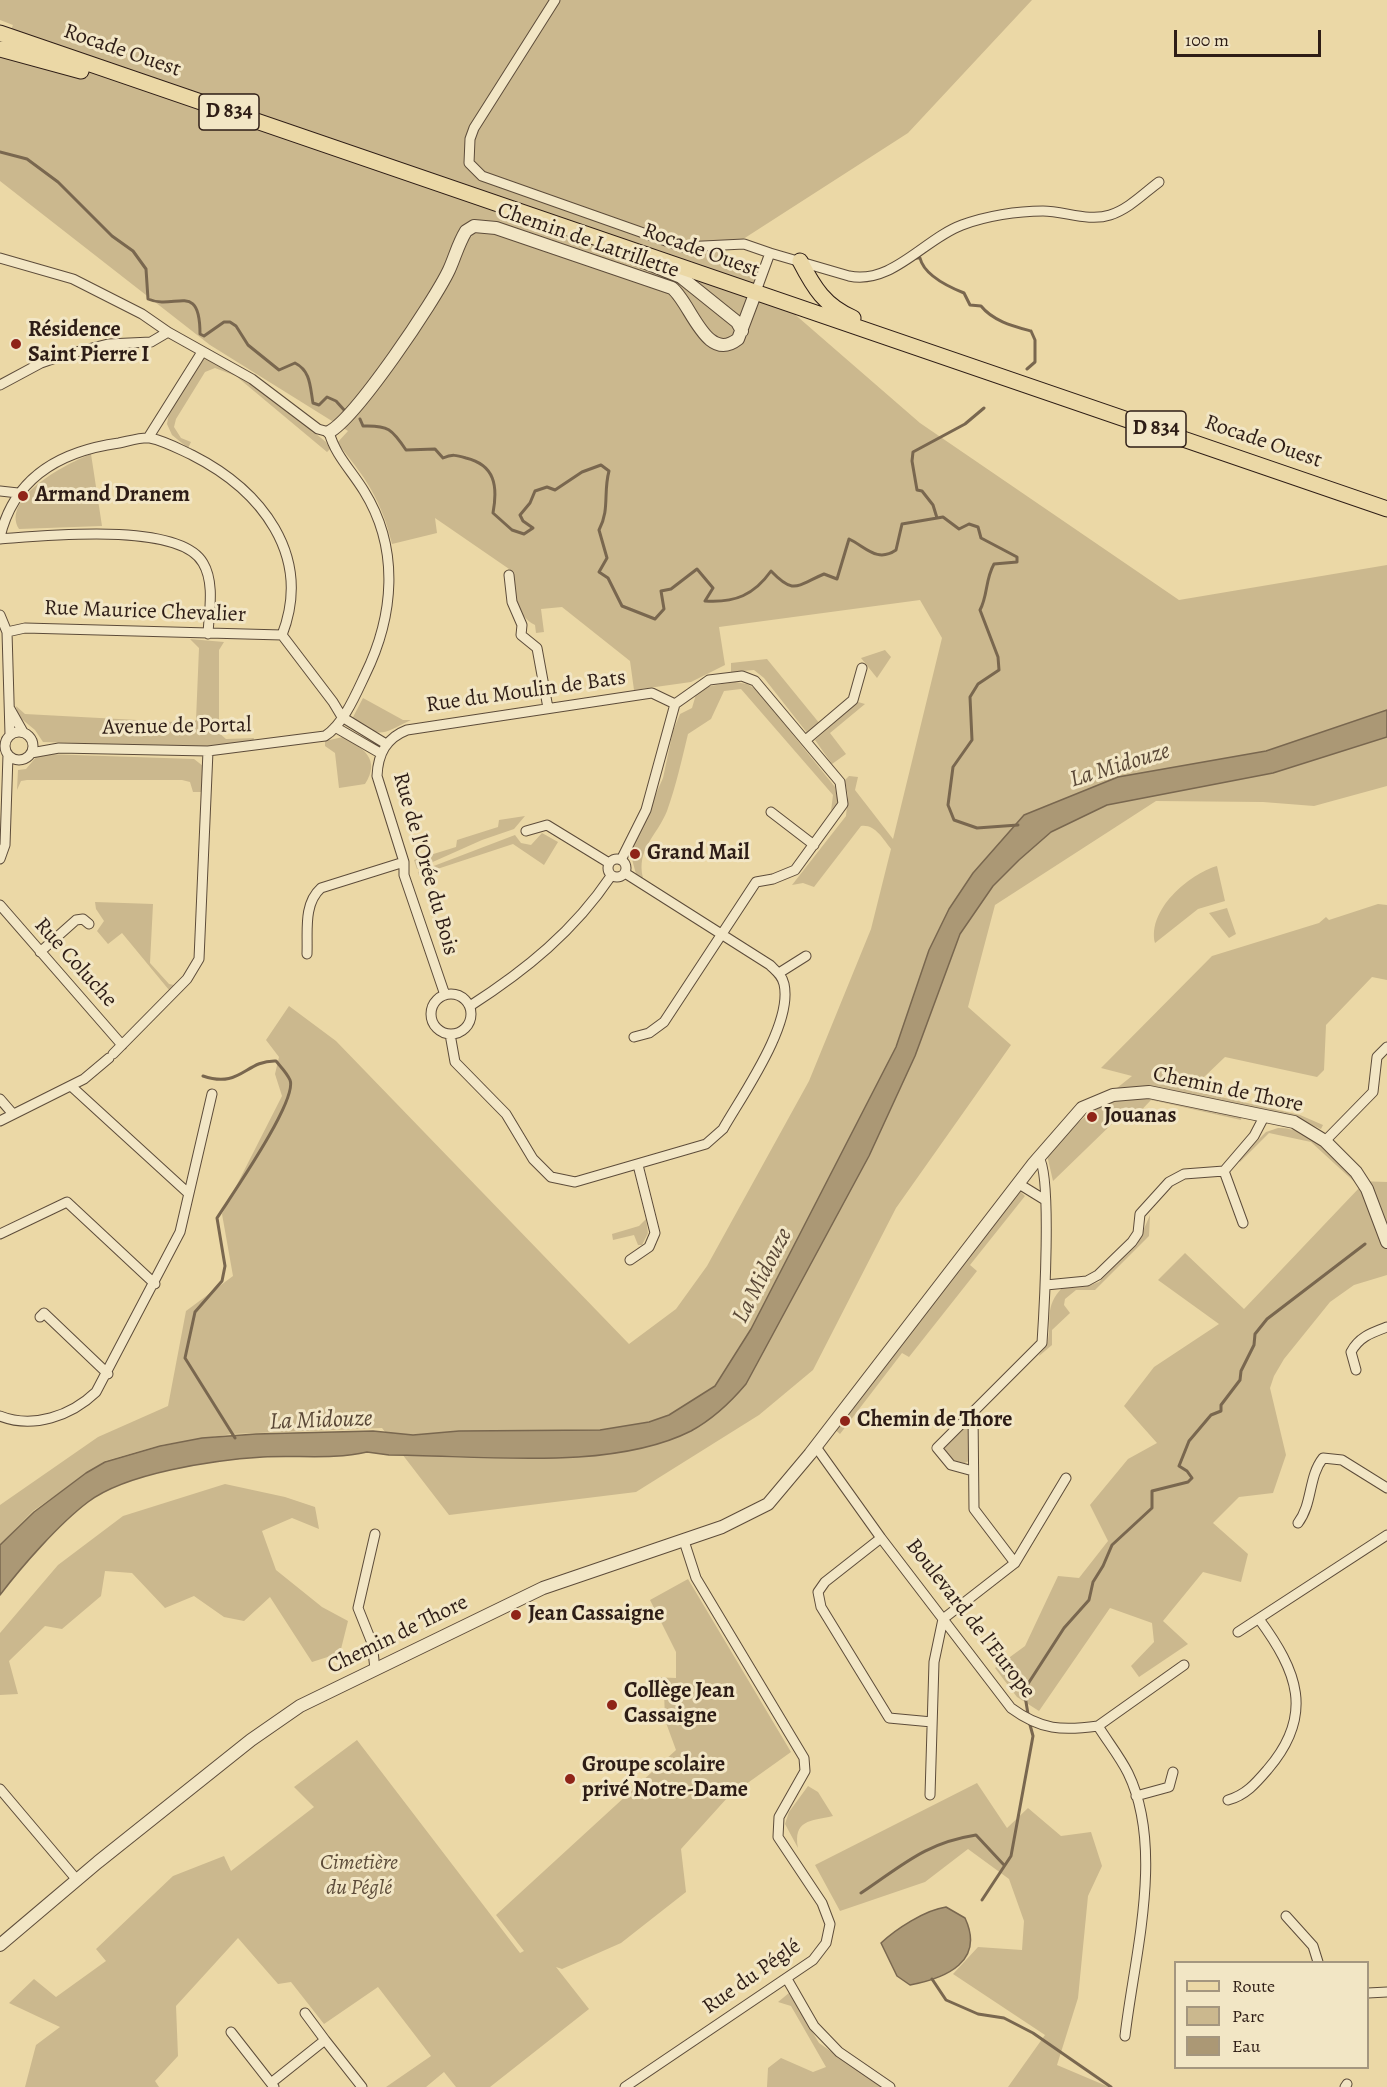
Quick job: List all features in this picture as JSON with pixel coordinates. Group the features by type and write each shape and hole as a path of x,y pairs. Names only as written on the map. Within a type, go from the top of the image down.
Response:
{"main road":[{"name":"Rocade Ouest","path":"0,33 1387,509"},
{"path":"0,49 145,92 380,172 458,190"},
{"path":"800,261 824,301 837,311 924,351"}],"street":[{"path":"555,0 474,128 468,156 475,170 482,176 675,245 699,248 744,244 861,279 885,273 937,236 961,225 988,217 1042,211 1097,218 1123,209 1159,182"},
{"name":"Chemin de Latrillette","path":"329,432 345,421 394,354 439,287 466,231 474,226 496,228 672,288 682,296 702,333 716,343 732,344 742,331"},
{"path":"597,238 615,250 681,277 714,302 742,331 770,253"},
{"path":"0,258 73,279 142,314 202,352 236,369 318,429 329,432"},
{"path":"0,384 41,363 64,355 108,344 151,342 168,332"},
{"path":"148,438 202,352"},
{"name":"Avenue de Portal","path":"31,753 58,748 208,751 316,739 329,734 342,717 375,656 385,627 390,573 374,509 333,446 329,432"},
{"path":"208,634 208,573 196,554 183,546 159,540 106,534 0,538 9,509 18,493 38,474 69,455 97,446 148,438 168,444 217,468 242,487 268,517 283,545 291,582 288,619 282,635 342,717 386,744"},
{"path":"0,491 18,493"},
{"path":"509,575 512,602 522,625 521,635 537,648 548,708"},
{"path":"0,615 7,632 9,706 4,746 7,787 0,859"},
{"name":"Rue Maurice Chevalier","path":"7,632 26,628 282,635"},
{"path":"807,740 853,700 862,668"},
{"path":"621,860 646,810 675,704 709,680 728,676 749,678 760,684 840,782 843,804 799,866 790,873 756,882 664,1022 649,1033 634,1037"},
{"name":"Rue du Moulin de Bats","path":"386,744 394,735 407,730 652,693 675,704"},
{"path":"7,787 23,760 31,753 33,741 23,732 9,706"},
{"path":"335,727 380,753"},
{"path":"6,736 23,732"},
{"name":"Avenue de Portal","path":"33,741 58,748"},
{"name":"Rue de l'Orée du Bois","path":"386,744 380,753 377,776 404,862 404,875 445,995"},
{"path":"0,1121 71,1086 111,1056 187,979 199,959 208,751"},
{"path":"5,753 15,759 23,760"},
{"path":"771,812 814,845"},
{"path":"526,831 547,825 609,863"},
{"path":"611,876 608,868 609,863 614,859 621,860 625,864 625,873"},
{"path":"308,954 309,904 314,894 321,888 404,862"},
{"path":"450,1034 455,1062 506,1114 533,1159 551,1177 575,1182 639,1165 706,1144 723,1129 763,1059 779,1023 785,994 779,974 722,934 625,873"},
{"path":"611,876 617,878 625,873"},
{"path":"470,1006 538,958 581,915 611,876"},
{"name":"Rue Coluche","path":"0,905 122,1045"},
{"path":"40,952 76,920 83,919 89,924"},
{"path":"779,974 806,956"},
{"path":"445,995 460,995 470,1006 471,1017 466,1028 450,1034 438,1030 431,1013 435,1002 445,995"},
{"path":"1325,1141 1373,1092 1377,1057 1387,1047"},
{"path":"71,1086 188,1193"},
{"name":"Chemin de Thore","path":"0,1946 76,1880 251,1740 300,1706 543,1588 684,1541 752,1514 768,1504 816,1447 1039,1158 1082,1108 1113,1095 1149,1092 1294,1122 1325,1141 1342,1156 1367,1189 1387,1242"},
{"path":"0,1416 24,1423 56,1416 89,1399 108,1374 180,1232 212,1094"},
{"path":"0,1099 13,1114"},
{"path":"1046,1285 1087,1281 1098,1275 1132,1242 1138,1233 1140,1214 1169,1182 1184,1174 1224,1171 1254,1136 1265,1115"},
{"path":"973,1471 951,1465 937,1448 1042,1343 1046,1285 1045,1200 1044,1165 1039,1158"},
{"path":"630,1260 648,1247 655,1233 639,1165"},
{"path":"1224,1171 1243,1223"},
{"path":"1019,1185 1045,1200"},
{"path":"0,1234 67,1202 155,1284"},
{"path":"40,1317 44,1313 108,1374"},
{"path":"1356,1370 1351,1352 1356,1344 1363,1337 1387,1327"},
{"path":"973,1412 974,1509 1015,1563"},
{"name":"Boulevard de l'Europe","path":"816,1447 881,1538 1011,1708 1040,1725 1068,1731 1098,1726"},
{"path":"1298,1523 1307,1511 1315,1468 1323,1458 1342,1460 1387,1488"},
{"path":"930,1795 934,1662 943,1619 1015,1563 1066,1478"},
{"path":"375,1534 358,1608 372,1643 375,1669"},
{"path":"1238,1632 1387,1535"},
{"path":"881,1538 825,1582 818,1592 821,1607 889,1718 932,1722"},
{"name":"Rue du Péglé","path":"625,2087 813,1960 826,1943 830,1924 822,1903 778,1837 779,1817 806,1771 804,1758 696,1578 684,1541"},
{"path":"1228,1800 1240,1797 1255,1785 1280,1755 1293,1728 1296,1703 1294,1682 1283,1652 1259,1619"},
{"path":"1125,2036 1142,1922 1146,1851 1136,1796 1128,1772 1098,1726 1184,1665"},
{"path":"1136,1796 1169,1787 1173,1772"},
{"path":"0,1789 76,1880"},
{"path":"1286,1916 1313,1946 1318,1961"},
{"path":"787,1979 814,2026 839,2052 890,2087"},
{"path":"1369,1993 1387,1992"},
{"path":"305,2013 362,2087"},
{"path":"231,2032 272,2085 326,2040"}],"green space":[{"path":"0,0 1032,0 908,133 723,252 920,423 1179,600 1387,565 1387,786 1314,806 1263,802 1156,801 995,905 968,1007 1011,1045 896,1208 813,1370 759,1415 636,1492 449,1515 382,1428 232,1434 161,1445 105,1461 33,1511 0,1545 0,1505 98,1437 168,1406 186,1311 233,1276 222,1214 282,1096 275,1074 279,1057 266,1040 289,1006 336,1041 629,1344 676,1309 707,1266 809,1081 871,929 891,849 875,830 861,826 814,887 803,883 792,885 846,816 848,796 845,780 849,776 858,777 855,790 893,839 942,638 920,600 719,627 725,665 691,682 634,690 630,661 562,607 541,609 544,632 536,633 535,625 528,621 520,609 515,594 512,571 435,518 437,533 392,544 378,502 356,467 337,443 348,431 210,345 0,181 0,56 13,25 0,20"},
{"path":"206,358 239,374 269,395 326,442 330,449 327,452 236,376 215,368 205,372 176,419 174,427 181,438 191,442 188,448 172,435 167,424 169,413 202,360"},
{"path":"91,454 102,526 19,529 16,517 19,505 28,493 54,473"},
{"path":"190,639 224,642 219,650 219,733 226,739 254,738 253,742 204,747 43,742 35,730 18,716 16,706 25,714 193,723 196,720 199,648"},
{"path":"885,650 891,657 877,678 861,658"},
{"path":"767,659 820,724 808,734 764,678 754,670 731,672 731,663"},
{"path":"735,682 747,684 756,689 835,787 838,802 831,811 833,795 741,689 724,691 711,719 688,734 667,811 642,859 643,878 636,874 630,852 663,778 673,731 680,714 692,708 697,691 705,687"},
{"path":"363,698 403,720 411,720 387,731 369,730 351,721"},
{"path":"858,702 865,704 830,733 846,754 832,764 815,740"},
{"path":"343,737 363,750 370,761 371,768 365,784 339,788 335,753 325,746 325,741"},
{"path":"45,754 194,759 203,766 201,792 193,792 190,782 182,780 27,780 21,781 17,790 18,770 26,769 37,756"},
{"path":"525,816 514,829 482,840 417,869 414,860 456,847 457,840 498,827 499,820"},
{"path":"542,833 558,842 544,865 513,844 419,875 418,872 515,835 521,843 531,845"},
{"path":"1217,866 1225,901 1198,909 1155,943 1154,931 1157,918 1172,895 1194,877"},
{"path":"95,902 153,904 150,963 169,984 174,985 169,990 122,933 108,944 97,931 104,921 96,909"},
{"path":"1378,904 1387,905 1387,980 1372,977 1326,1025 1324,1070 1317,1077 1225,1057 1203,1078 1194,1091 1300,1115 1323,1125 1321,1129 1299,1119 1112,1092 1132,1076 1101,1068 1212,956 1319,923 1326,917 1329,920"},
{"path":"1227,908 1236,934 1229,938 1209,913"},
{"path":"1128,1098 1152,1098 1242,1116 1241,1120 1151,1100 1134,1118 1118,1118 1053,1181 1047,1155 1056,1145 1092,1112 1115,1101"},
{"path":"1278,1128 1290,1129 1312,1139 1331,1154 1357,1181 1387,1182 1387,1275 1354,1285 1330,1302 1284,1359 1274,1376 1270,1388 1286,1455 1273,1493 1239,1497 1213,1523 1248,1554 1241,1582 1203,1572 1163,1621 1188,1644 1139,1677 1131,1666 1154,1642 1152,1623 1110,1608 1039,1711 1017,1697 995,1668 1025,1646 1058,1576 1079,1578 1108,1541 1090,1505 1128,1459 1157,1443 1124,1406 1154,1367 1219,1324 1158,1280 1185,1253 1244,1309 1360,1187 1311,1142 1269,1133 1240,1162 1238,1160 1266,1132"},
{"path":"1020,1191 1025,1196 970,1265 977,1271 909,1357 902,1353 840,1434 834,1429"},
{"path":"1150,1215 1149,1236 1095,1290 1076,1290 1065,1299 1064,1305 1070,1313 1052,1330 1052,1345 1039,1356 1047,1343 1051,1307 1056,1295 1062,1288 1085,1287 1099,1282 1137,1245"},
{"path":"646,1219 648,1233 642,1245 638,1245 634,1235 613,1240 612,1234 639,1226"},
{"path":"963,1426 969,1428 969,1461 960,1465 951,1460 943,1449"},
{"path":"225,1484 285,1497 315,1507 319,1529 292,1518 262,1531 276,1570 322,1607 348,1621 340,1653 312,1662 270,1597 244,1621 224,1617 194,1596 165,1608 132,1573 105,1571 101,1596 62,1629 45,1626 9,1661 18,1694 0,1695 0,1633 58,1565 123,1516"},
{"name":"Cimetière du Péglé","path":"688,1579 791,1752 728,1797 681,1849 686,1892 621,1943 562,1969 556,1967 589,2009 490,2087 456,2087 444,2072 426,2087 386,2087 431,2056 378,1987 324,2024 291,1982 278,1984 238,1938 176,2006 178,2056 155,2081 159,2087 25,2087 36,2045 60,2027 9,2003 34,1979 56,1997 106,1961 96,1949 173,1876 224,1856 231,1871 314,1807 294,1787 357,1740 520,1953 524,1951 496,1915 676,1750 665,1720 664,1691 651,1677 676,1678 676,1652 650,1600"},
{"path":"977,1783 1007,1828 1028,1808 1061,1836 1091,1832 1102,1866 1088,1896 1078,1998 1057,2065 1109,2087 1008,2087 1045,2035 953,1974 978,1947 1022,1950 1024,1921 1009,1879 968,1849 925,1882 840,1911 815,1865"},
{"path":"808,1786 818,1792 833,1816 805,1823 798,1832 798,1848 785,1824 789,1812"},
{"path":"789,1993 819,2043 881,2087 767,2087 768,2068 781,2058 813,2072 826,2067 791,2006 778,2002"}],"water":[{"path":"1387,710 1387,737 1273,773 1107,805 1051,832 993,886 960,934 915,1056 869,1156 746,1384 734,1398 707,1421 691,1431 658,1444 584,1457 503,1458 389,1455 367,1452 329,1457 243,1459 171,1470 124,1483 88,1502 41,1546 0,1595 0,1545 34,1512 86,1473 105,1462 160,1446 202,1438 256,1434 373,1431 413,1435 459,1431 600,1430 649,1422 669,1415 715,1386 751,1329 896,1047 929,950 949,909 973,873 1024,815 1118,777 1266,751"},
{"path":"946,1907 965,1918 970,1933 970,1946 966,1956 949,1972 937,1978 910,1985 897,1976 881,1943 911,1921"}],"waterway":[{"path":"0,152 27,159 58,182 112,236 133,251 146,269 148,299 158,302 191,302 196,307 199,317 200,334 204,336 224,322 230,322 236,326 248,345 279,370 295,363 300,366 309,380 313,403 319,405 327,397 336,401 345,411"},
{"path":"915,258 920,258 926,270 938,280 964,293 970,305 981,306 997,319 1031,331 1035,340 1035,362 1027,369"},
{"path":"937,518 933,505 922,491 917,490 912,461 913,452 965,424 984,408"},
{"path":"360,419 363,426 378,426 389,430 406,450 435,449 443,458 457,456 476,461 489,471 492,478 495,494 493,513 512,530 524,534 533,528 523,521 520,515 530,503 535,491 547,487 555,490 582,472 601,465 609,471 604,515 599,530 607,558 599,572 608,578 622,606 655,619 664,609 661,591 671,589 697,569 713,588 705,601 726,601 751,592 771,571 790,586 801,585 824,574 837,579 849,539 872,552 883,555 896,550 902,524 943,517 959,529 969,524 978,527 981,538 1017,557 1017,562 994,564 989,576 980,610 998,657 999,670 978,684 970,697 972,740 953,767 948,805 954,820 977,828 1018,825"},
{"path":"203,1076 226,1079 235,1077 257,1065 276,1061 290,1080 290,1091 274,1127 217,1218 225,1266 222,1281 195,1312 185,1358 235,1438"},
{"path":"1028,1714 1024,1690 1064,1628 1089,1600 1093,1582 1112,1545 1152,1508 1152,1491 1188,1482 1192,1478 1179,1466 1189,1441 1211,1415 1221,1411 1221,1405 1240,1380 1241,1371 1254,1345 1255,1334 1267,1319 1365,1244"},
{"path":"982,1900 1011,1856 1033,1736 1029,1721"},
{"path":"861,1893 928,1849 976,1835 1004,1865"},
{"path":"932,1979 946,2000 978,2014 1004,2018 1033,2033 1111,2087"}],"place":[{"name":"Résidence Saint Pierre I","path":"16,344"},
{"name":"Armand Dranem","path":"23,496"},
{"name":"Grand Mail","path":"635,854"},
{"name":"Jouanas","path":"1092,1117"},
{"name":"Chemin de Thore","path":"845,1421"},
{"name":"Jean Cassaigne","path":"516,1615"},
{"name":"Collège Jean Cassaigne","path":"612,1705"},
{"name":"Groupe scolaire privé Notre-Dame","path":"570,1779"}],"water label":[{"name":"La Midouze","path":"1120,766"},
{"name":"La Midouze","path":"763,1276"},
{"name":"La Midouze","path":"321,1421"}]}
